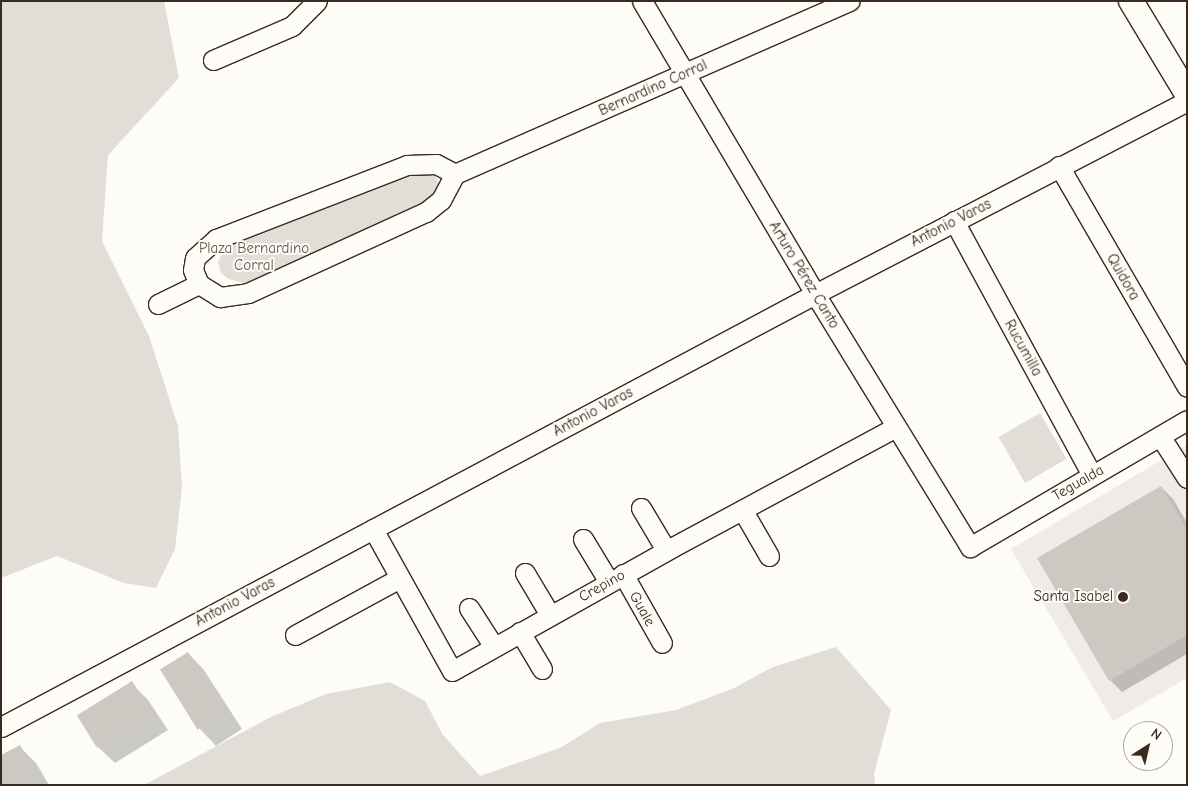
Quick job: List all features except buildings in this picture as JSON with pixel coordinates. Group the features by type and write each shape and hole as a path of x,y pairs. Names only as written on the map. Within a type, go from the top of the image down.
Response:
{"main road":[{"path":"1131,1 1187,94"}],"street":[{"path":"213,60 292,26 317,1"},
{"name":"Arturo Pérez Canto","path":"642,1 815,294 970,547"},
{"name":"Bernardino Corral","path":"455,174 850,1"},
{"name":"Antonio Varas","path":"1,727 815,294 1187,101"},
{"path":"436,164 455,174 442,200 426,212 248,293 220,297 199,284 193,270 195,258 216,238 407,165 436,164"},
{"name":"Quidora","path":"1059,166 1187,387"},
{"name":"Rucumilla","path":"954,221 1092,475"},
{"path":"158,304 199,284"},
{"name":"Tegualda","path":"970,547 1187,420"},
{"name":"Crepino","path":"373,529 452,671 666,550 743,511 896,427"},
{"path":"1160,436 1187,478"},
{"path":"641,508 666,550"},
{"path":"743,511 768,556"},
{"name":"Guale","path":"583,538 616,578 662,643"},
{"path":"525,573 550,615"},
{"path":"295,635 400,578"},
{"path":"469,608 494,647"},
{"path":"520,632 542,669"}],"shaded area":[{"name":"Santa Isabel","path":"1187,445 1187,678 1113,721 1011,549"}],"green space":[{"path":"1,1 164,1 179,78 108,155 102,241 149,336 178,426 182,487 175,549 156,588 124,583 57,556 1,578"},
{"name":"Plaza Bernardino Corral","path":"425,170 434,173 439,184 429,200 248,284 228,279 221,273 218,262 226,245"},
{"path":"1040,413 1066,459 1025,483 998,437"},
{"path":"836,647 891,710 874,774 875,785 144,785 271,717 326,694 390,682 425,701 443,735 480,776 560,748 600,723 676,710 734,688 773,667"}],"place":[{"name":"Santa Isabel","path":"1123,597"}]}
